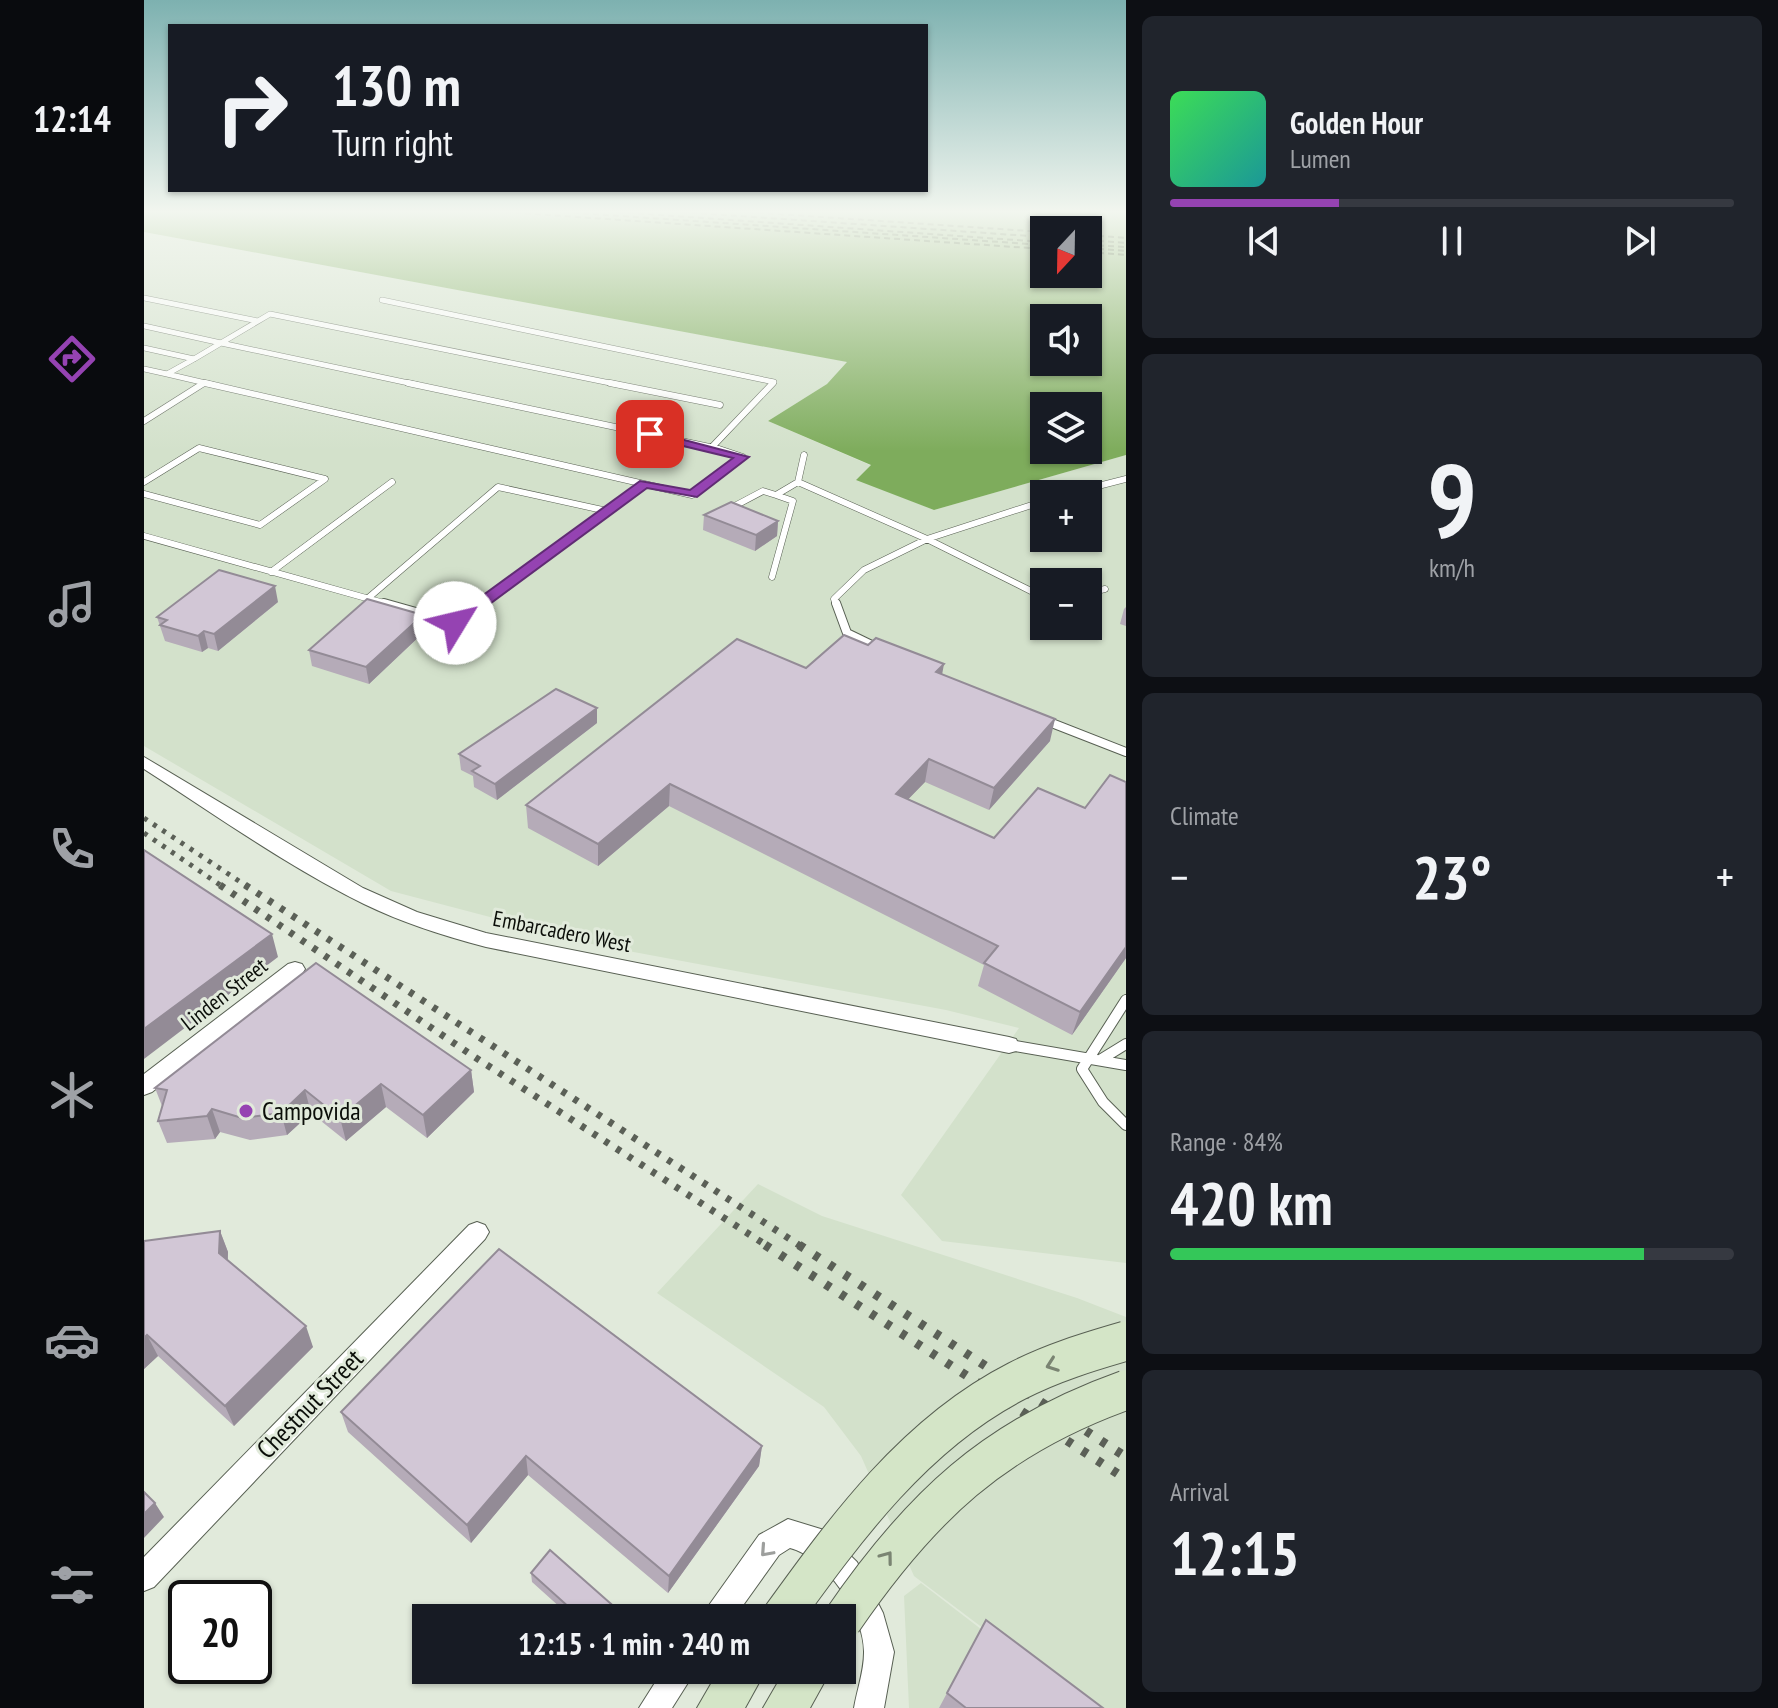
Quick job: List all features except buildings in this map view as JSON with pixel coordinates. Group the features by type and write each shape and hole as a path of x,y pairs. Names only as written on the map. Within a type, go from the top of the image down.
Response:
{"main road":[{"path":"791,1604 869,1499 921,1445 976,1407 1039,1370 1126,1341"},
{"path":"854,1604 903,1536 955,1484 1005,1445 1060,1414 1126,1390"},
{"path":"785,1708 801,1684"}],"street":[{"name":"Embarcadero West","path":"144,762 339,883 370,900 440,928 486,940 1009,1045"},
{"name":"Linden Street","path":"144,1086 295,969"},
{"name":"Chestnut Street","path":"144,1577 477,1232"},
{"path":"727,1604 769,1545 788,1533 814,1540 847,1572 873,1623 879,1652 869,1708"},
{"path":"654,1708 671,1684"}],"lane":[{"path":"144,298 258,321"},
{"path":"382,300 774,382 712,447"},
{"path":"167,374 270,314 720,405"},
{"path":"144,326 712,447 743,457 692,495 144,369"},
{"path":"144,348 194,359"},
{"path":"144,421 204,383"},
{"path":"144,482 199,448 325,479 260,525 144,494"},
{"path":"776,495 798,482 804,455"},
{"path":"1102,485 1126,479"},
{"path":"271,572 392,482"},
{"path":"798,482 927,539 1030,590"},
{"path":"144,536 455,623 644,484"},
{"path":"367,599 498,487 607,511"},
{"path":"716,516 763,491 793,501 772,577"},
{"path":"885,651 847,633 834,599 849,579 888,554 1030,506"},
{"path":"1037,717 1126,752"},
{"path":"1126,1000 1082,1069 1103,1102 1126,1125"},
{"path":"1100,1060 1126,1044"},
{"path":"1009,1045 1126,1065"}],"shaded area":[{"path":"144,292 467,292 848,362 827,384 768,421 872,466 857,479 934,510 1030,482 1030,552 1102,552 1102,480 1039,480 1126,455 1126,1263 942,1241 901,1195 1019,1028 946,1010 596,945 391,891 144,746"},
{"path":"467,292 1126,292 1126,455 1102,462 1102,392 1030,392 1030,464 1095,464 1030,480 934,510 856,480 871,465 768,421 827,384 847,362"},
{"path":"758,1184 822,1216 1077,1298 1126,1317 1126,1708 1089,1708 914,1576 861,1456 824,1407 657,1293"},
{"path":"921,1583 1084,1708 909,1708 904,1596"}],"railway":[{"path":"144,818 248,887"},
{"path":"144,833 223,887"},
{"path":"220,885 473,1056 769,1247"},
{"path":"245,885 802,1247"},
{"path":"765,1245 1126,1479"},
{"path":"799,1245 1126,1457"}],"place":[{"name":"Campovida","path":"246,1111"}],"route":[{"path":"455,623 644,484 692,495 743,457 650,434"}]}
